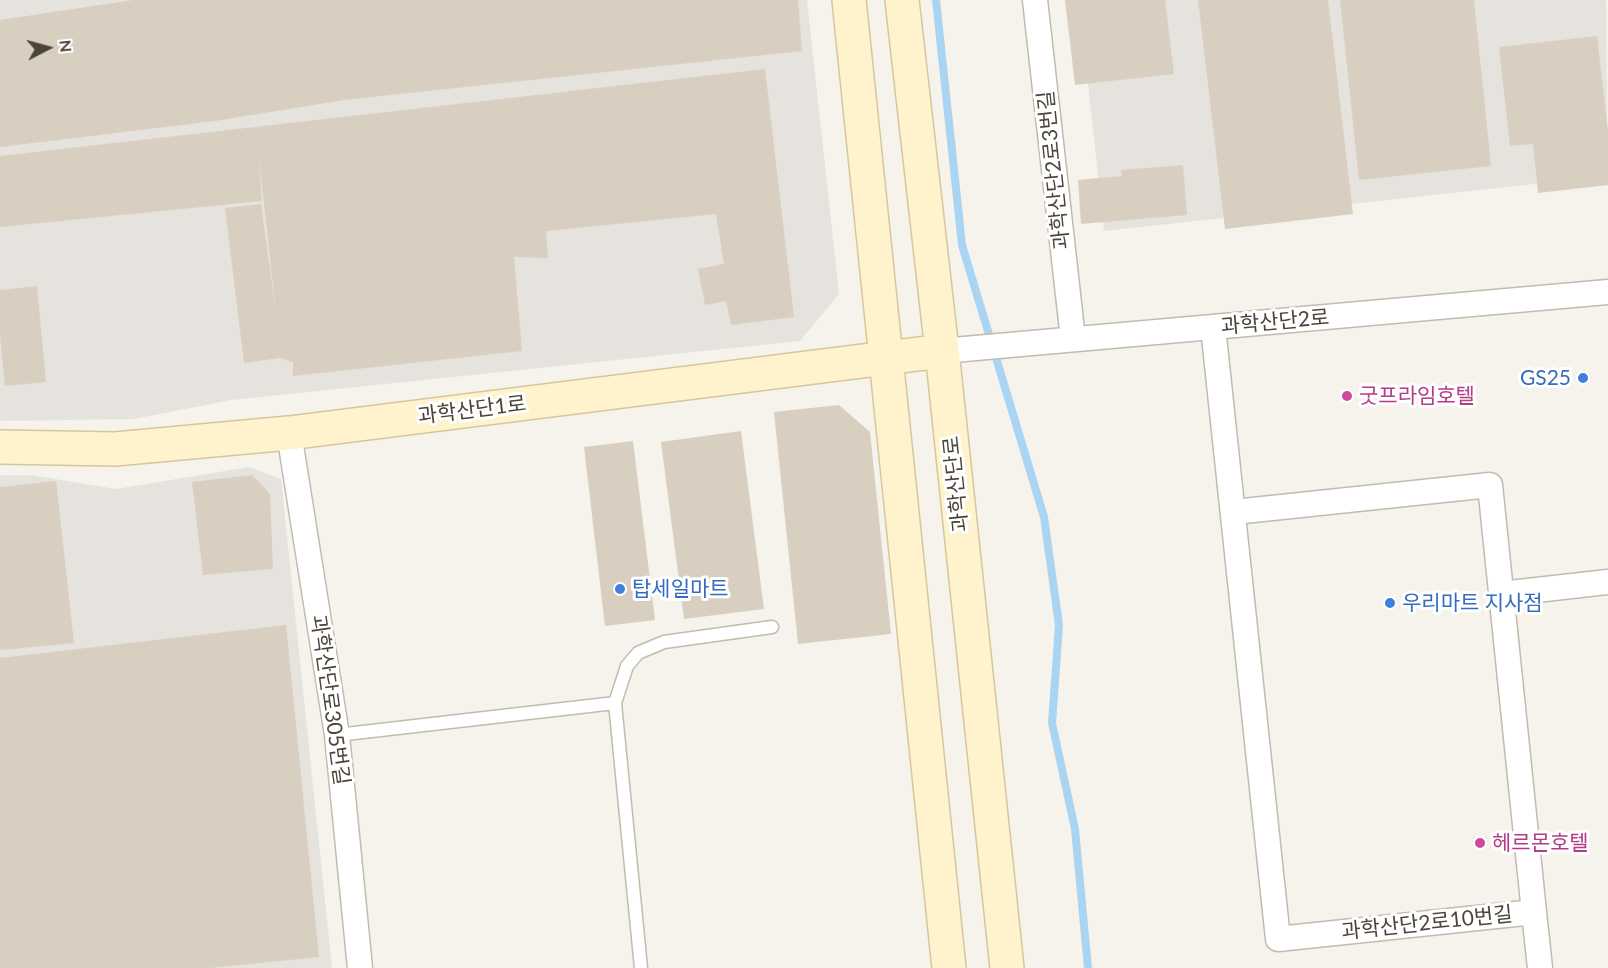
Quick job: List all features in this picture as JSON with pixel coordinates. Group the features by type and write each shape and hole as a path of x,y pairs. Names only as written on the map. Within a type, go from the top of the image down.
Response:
{"main road":[{"path":"849,0 949,968"},
{"name":"과학산단로","path":"902,0 942,351 1007,968"},
{"name":"과학산단1로","path":"0,447 115,449 290,433 886,360 942,351"}],"street":[{"name":"과학산단2로3번길","path":"1035,0 1073,339"},
{"name":"과학산단2로","path":"942,351 1608,292"},
{"name":"과학산단2로10번길","path":"1213,327 1278,939 1534,912 1490,485 1234,512"},
{"name":"과학산단로305번길","path":"290,433 337,735 360,968"},
{"path":"1501,594 1608,582"},
{"path":"1534,912 1540,968"}],"lane":[{"path":"641,968 615,703 627,666 638,653 664,642 772,627"},
{"path":"337,735 615,703"}],"shaded area":[{"path":"0,0 807,0 839,294 800,341 231,400 134,419 0,421"},
{"path":"1079,0 1606,0 1608,176 1104,231"},
{"path":"249,467 281,479 332,968 0,968 0,475 31,475 116,489"}],"building":[{"path":"133,0 798,0 802,51 344,100 215,121 0,147 0,20"},
{"path":"1065,0 1165,0 1174,74 1075,85"},
{"path":"1198,0 1328,0 1353,214 1225,229"},
{"path":"1340,0 1474,0 1491,166 1359,180"},
{"path":"1597,36 1608,131 1608,185 1538,193 1533,144 1510,146 1499,47"},
{"path":"765,69 794,317 731,325 726,301 705,305 698,269 724,264 716,214 546,231 548,258 514,257 522,351 293,376 293,362 280,358 244,363 225,208 261,204 276,313 259,158 262,201 0,227 0,156"},
{"path":"1183,165 1187,215 1081,224 1078,180 1122,176 1121,170"},
{"path":"37,286 46,382 5,386 0,335 0,290"},
{"path":"839,405 870,432 891,634 798,644 774,412"},
{"path":"741,431 764,609 684,619 661,442"},
{"path":"633,441 655,620 605,626 584,447"},
{"path":"252,475 270,494 273,569 203,575 192,482"},
{"path":"56,481 74,643 0,650 0,487"},
{"path":"286,625 319,957 210,968 0,968 0,658"}],"waterway":[{"path":"936,0 962,245 1044,517 1059,625 1052,723 1075,829 1088,968"}],"place":[{"name":"GS25","path":"1583,378"},
{"name":"굿프라임호텔","path":"1347,396"},
{"name":"탑세일마트","path":"620,589"},
{"name":"우리마트 지사점","path":"1390,603"},
{"name":"헤르몬호텔","path":"1480,843"}]}
